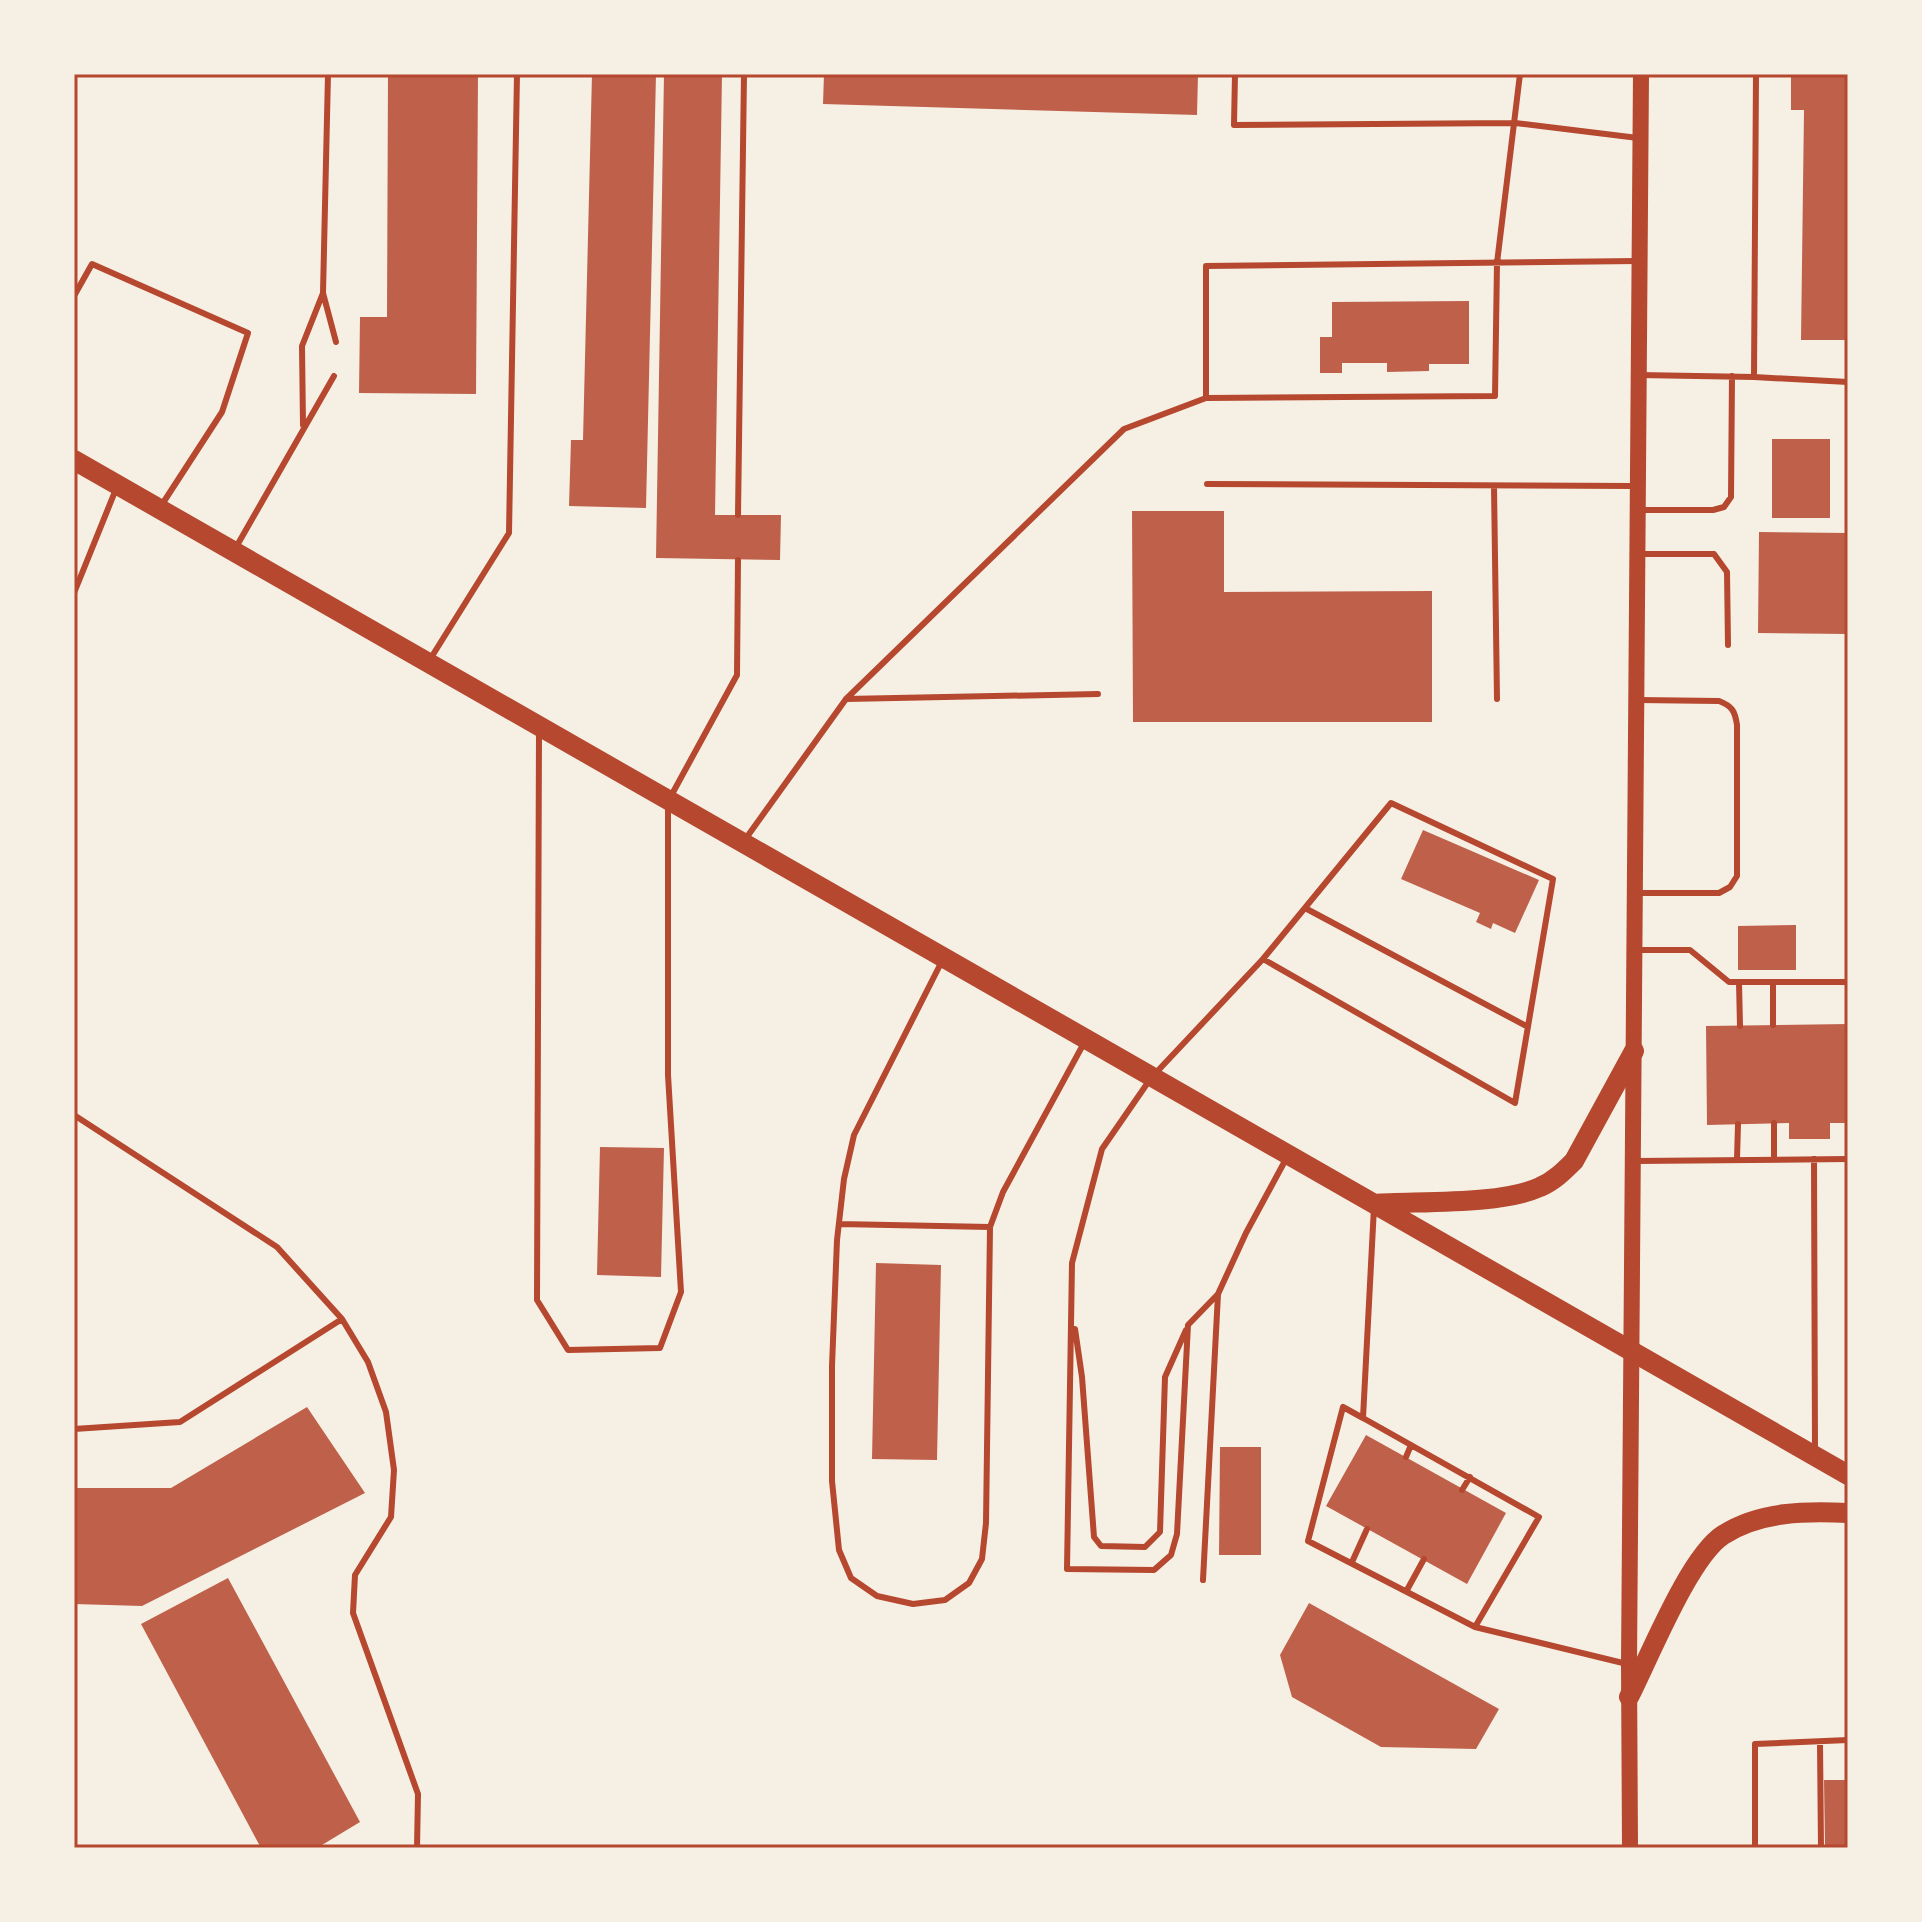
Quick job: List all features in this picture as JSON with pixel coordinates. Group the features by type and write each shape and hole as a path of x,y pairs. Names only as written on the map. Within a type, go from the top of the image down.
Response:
{"main road":[{"path":"1630,1848 1641,74"},
{"path":"74,460 1848,1475"},
{"path":"1374,1204 1498,1197 1522,1194 1542,1186 1560,1175 1574,1161 1634,1051"},
{"path":"1629,1697 1690,1575 1705,1551 1723,1535 1748,1523 1778,1515 1848,1513"}],"lane":[{"path":"328,74 323,293 336,342"},
{"path":"427,664 509,533 517,74"},
{"path":"738,515 744,74"},
{"path":"1235,74 1234,125 1515,123 1641,138"},
{"path":"741,844 846,699 1124,429 1206,398 1495,396 1497,263 1520,74"},
{"path":"1754,377 1756,74"},
{"path":"1206,398 1206,266 1640,261"},
{"path":"74,296 92,264 248,333 222,412 159,509"},
{"path":"304,428 302,346 323,293"},
{"path":"1639,375 1848,382"},
{"path":"234,553 334,376"},
{"path":"1638,510 1713,510 1724,507 1731,497 1732,376"},
{"path":"1207,484 1638,486"},
{"path":"74,593 118,486"},
{"path":"1494,486 1497,699"},
{"path":"1637,554 1714,554 1727,572 1728,645"},
{"path":"539,728 537,1300 568,1350 660,1348 681,1292 668,1075 668,802 737,675 738,560"},
{"path":"846,699 1098,694"},
{"path":"1635,893 1719,893 1730,887 1737,876 1735,713 1730,705 1719,701 1636,700"},
{"path":"1188,1325 1177,1534 1171,1555 1154,1570 1067,1569 1072,1263 1102,1149 1151,1078 1263,959 1391,803 1553,879 1515,1103 1263,959"},
{"path":"1305,908 1528,1027"},
{"path":"1635,950 1690,950 1729,982 1848,982"},
{"path":"943,959 854,1135 844,1179 839,1224 832,1366 832,1481 839,1550 851,1578 877,1596 913,1604 945,1600 969,1583 982,1559 986,1523 990,1227 1003,1192 1085,1040"},
{"path":"1739,982 1740,1026"},
{"path":"1773,982 1773,1025"},
{"path":"74,1115 277,1247 342,1319 368,1362 386,1412 394,1470 391,1517 355,1575 353,1613 418,1794 417,1848"},
{"path":"1774,1123 1774,1160"},
{"path":"1737,1159 1738,1124"},
{"path":"1072,1314 1082,1377 1094,1537 1101,1546 1145,1547 1160,1532 1165,1377 1188,1325 1218,1294 1246,1233 1289,1155"},
{"path":"1814,1159 1815,1456"},
{"path":"1633,1161 1848,1159"},
{"path":"1363,1418 1374,1204"},
{"path":"839,1224 990,1227"},
{"path":"1203,1580 1218,1294"},
{"path":"74,1429 180,1422 342,1319"},
{"path":"1475,1627 1539,1517 1343,1407 1308,1541 1475,1627 1629,1664"},
{"path":"1406,1457 1411,1445"},
{"path":"1462,1490 1470,1477"},
{"path":"1352,1562 1367,1529"},
{"path":"1407,1590 1424,1559"},
{"path":"1755,1848 1755,1744 1848,1740"},
{"path":"1820,1743 1821,1848"}],"building":[{"path":"388,74 478,74 476,394 359,393 360,317 387,317"},
{"path":"592,74 656,74 646,508 569,506 571,440 583,440"},
{"path":"664,74 722,74 715,515 781,515 780,560 656,558"},
{"path":"824,74 1198,74 1197,115 823,104"},
{"path":"1791,74 1848,74 1848,340 1801,340 1804,110 1791,110"},
{"path":"1469,301 1469,364 1429,364 1429,371 1387,372 1387,363 1342,363 1342,373 1320,373 1320,337 1332,337 1332,302"},
{"path":"1772,439 1830,439 1830,518 1772,518"},
{"path":"1132,511 1224,511 1224,592 1432,591 1432,722 1133,722"},
{"path":"1759,532 1848,533 1847,634 1758,633"},
{"path":"1423,830 1539,880 1515,933 1493,923 1491,929 1476,922 1480,913 1401,879"},
{"path":"1796,925 1796,970 1738,970 1738,926"},
{"path":"1848,1024 1848,1123 1830,1123 1830,1139 1789,1139 1789,1123 1707,1125 1706,1026"},
{"path":"600,1147 664,1148 661,1277 597,1275"},
{"path":"876,1263 941,1265 937,1460 872,1459"},
{"path":"307,1407 365,1493 142,1606 74,1604 74,1488 171,1488"},
{"path":"1366,1435 1506,1513 1467,1584 1326,1506"},
{"path":"1220,1447 1261,1447 1261,1555 1219,1555"},
{"path":"228,1578 360,1822 317,1848 261,1848 141,1624"},
{"path":"1309,1603 1499,1709 1476,1749 1381,1747 1292,1697 1280,1655"},
{"path":"1824,1780 1848,1780 1848,1848 1825,1848"}]}
